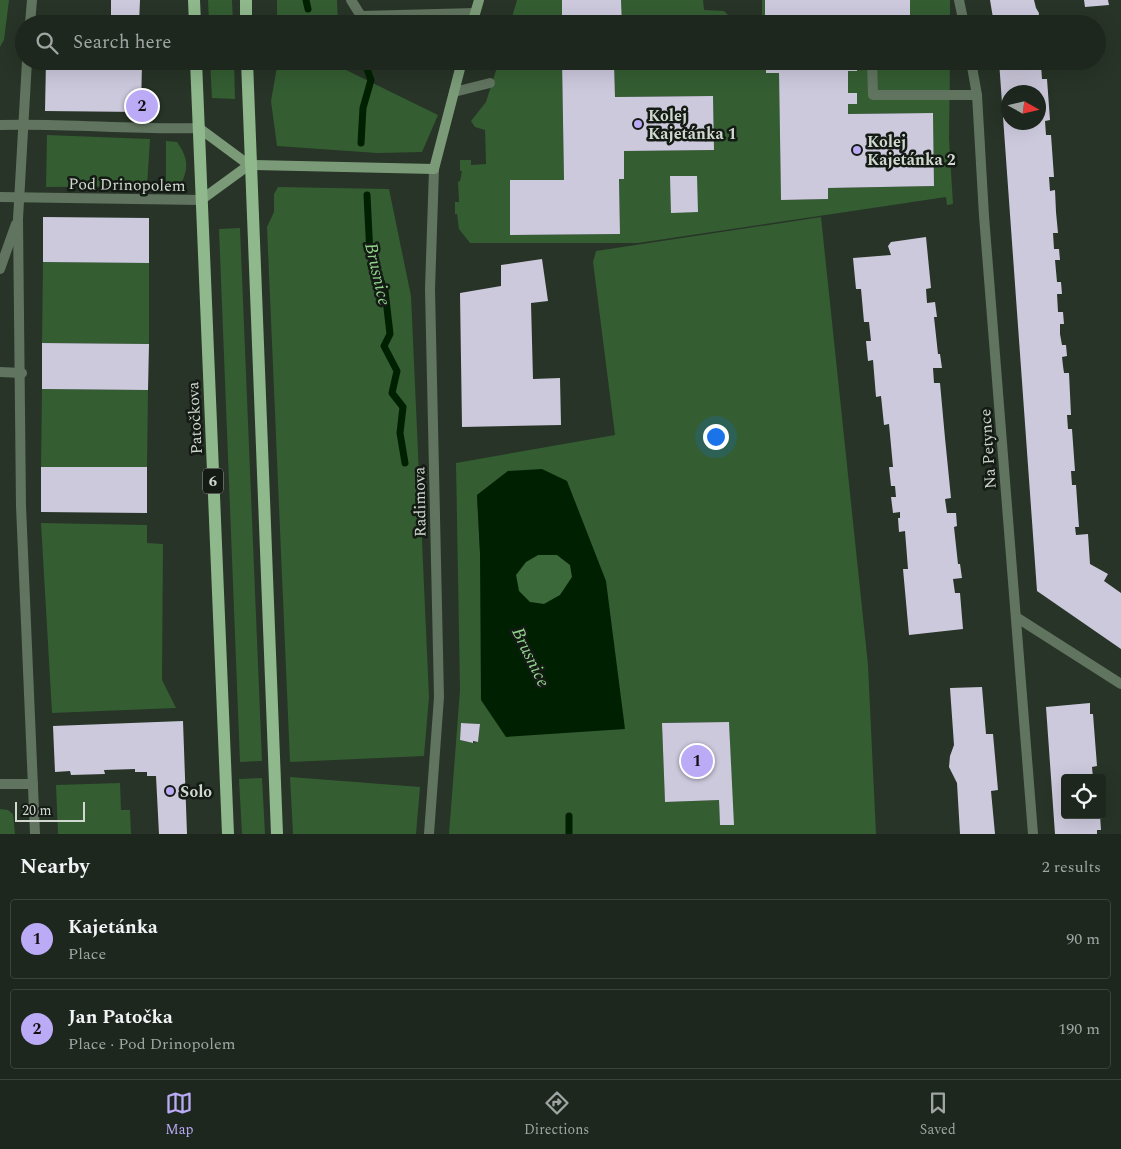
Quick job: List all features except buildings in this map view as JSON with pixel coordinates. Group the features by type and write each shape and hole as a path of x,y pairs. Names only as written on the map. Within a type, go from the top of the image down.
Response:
{"main road":[{"path":"194,0 195,15"},
{"path":"246,0 246,15"},
{"name":"Patočkova","path":"196,70 228,834"},
{"path":"247,70 278,834"}],"street":[{"path":"31,15 32,0"},
{"path":"351,0 360,15"},
{"path":"475,15 479,0"},
{"path":"959,0 962,15"},
{"path":"26,70 18,218 22,373 22,506 35,834"},
{"name":"Radimova","path":"429,834 439,697 430,289 434,169 460,70"},
{"path":"872,70 872,95 977,95"},
{"name":"Na Petynce","path":"973,70 977,95 984,216 1033,834"},
{"path":"454,92 490,83"},
{"path":"0,125 23,124 157,129 199,128 250,165 434,169"},
{"name":"Pod Drinopolem","path":"0,197 202,200 250,165"},
{"path":"0,269 18,218"},
{"path":"0,372 22,373"},
{"path":"1016,617 1121,684"},
{"path":"0,784 33,784"}],"shaded area":[{"path":"0,0 9,0 4,40 0,47"},
{"path":"208,0 232,0 233,15 209,15"},
{"path":"277,0 337,0 338,15 277,15"},
{"path":"517,0 562,0 562,15 513,15"},
{"path":"621,0 703,0 704,10 724,11 728,15 622,15"},
{"path":"762,0 765,0 765,15 762,15"},
{"path":"910,0 950,0 950,15 910,15"},
{"path":"210,70 234,70 235,99 212,98"},
{"path":"276,70 346,70 438,115 422,152 377,153 277,146 271,101"},
{"path":"496,70 562,70 564,180 510,180 511,235 620,234 619,179 624,179 624,151 714,150 713,96 615,97 614,70 766,70 766,73 779,73 781,200 828,199 828,188 934,186 933,113 848,114 848,104 857,104 857,93 848,93 848,71 950,70 949,139 953,204 947,205 946,197 638,243 470,243 459,229 457,214 455,214 455,202 459,202 458,182 460,181 462,171 460,171 460,160 471,160 471,165 486,164 485,130 475,127 471,121 486,102"},
{"path":"47,135 150,139 147,186 46,187"},
{"path":"166,141 177,142 185,158 186,167 181,184 166,188"},
{"path":"278,187 389,189 411,296 429,697 424,756 290,762 267,227 274,212 274,194"},
{"path":"821,217 868,665 876,834 449,834 460,690 456,463 615,435 593,262 596,251","holes":["508,471 480,553 477,495","729,722 733,825 720,825 719,800 665,802 662,723","461,723 480,724 478,742 472,743 460,740"]},
{"path":"240,228 262,761 240,762 219,229"},
{"path":"43,262 149,263 149,344 42,343"},
{"path":"42,389 148,390 147,467 41,467"},
{"path":"41,523 147,525 147,543 163,544 162,680 176,708 52,713"},
{"path":"538,555 557,555 570,565 572,577 560,595 544,604 530,602 519,591 516,575 526,562"},
{"path":"290,777 420,787 416,834 293,834"},
{"path":"262,778 265,834 242,834 239,779"},
{"path":"120,783 121,810 130,810 131,834 58,834 56,785"},
{"path":"0,809 8,810 13,814 15,834 0,834"}],"water":[{"path":"542,469 567,481 606,581 625,729 506,737 481,700 480,553 477,495 508,471","holes":["538,555 557,555 570,565 572,577 560,595 544,604 530,602 519,591 516,575 526,562"]}],"waterway":[{"name":"Brusnice","path":"306,0 308,9"},
{"name":"Brusnice","path":"361,143 363,108 371,80 367,70"},
{"name":"Brusnice","path":"367,195 370,255 385,291 390,334 384,346 397,371 392,393 403,407 400,433 405,463"},
{"name":"Brusnice","path":"569,816 569,834"}],"place":[{"name":"Jan Patočka","path":"142,106"},
{"name":"Kolej Kajetánka 1","path":"638,124"},
{"name":"Kolej Kajetánka 2","path":"857,150"},
{"name":"Kajetánka","path":"697,761"},
{"name":"Solo","path":"170,791"}]}
